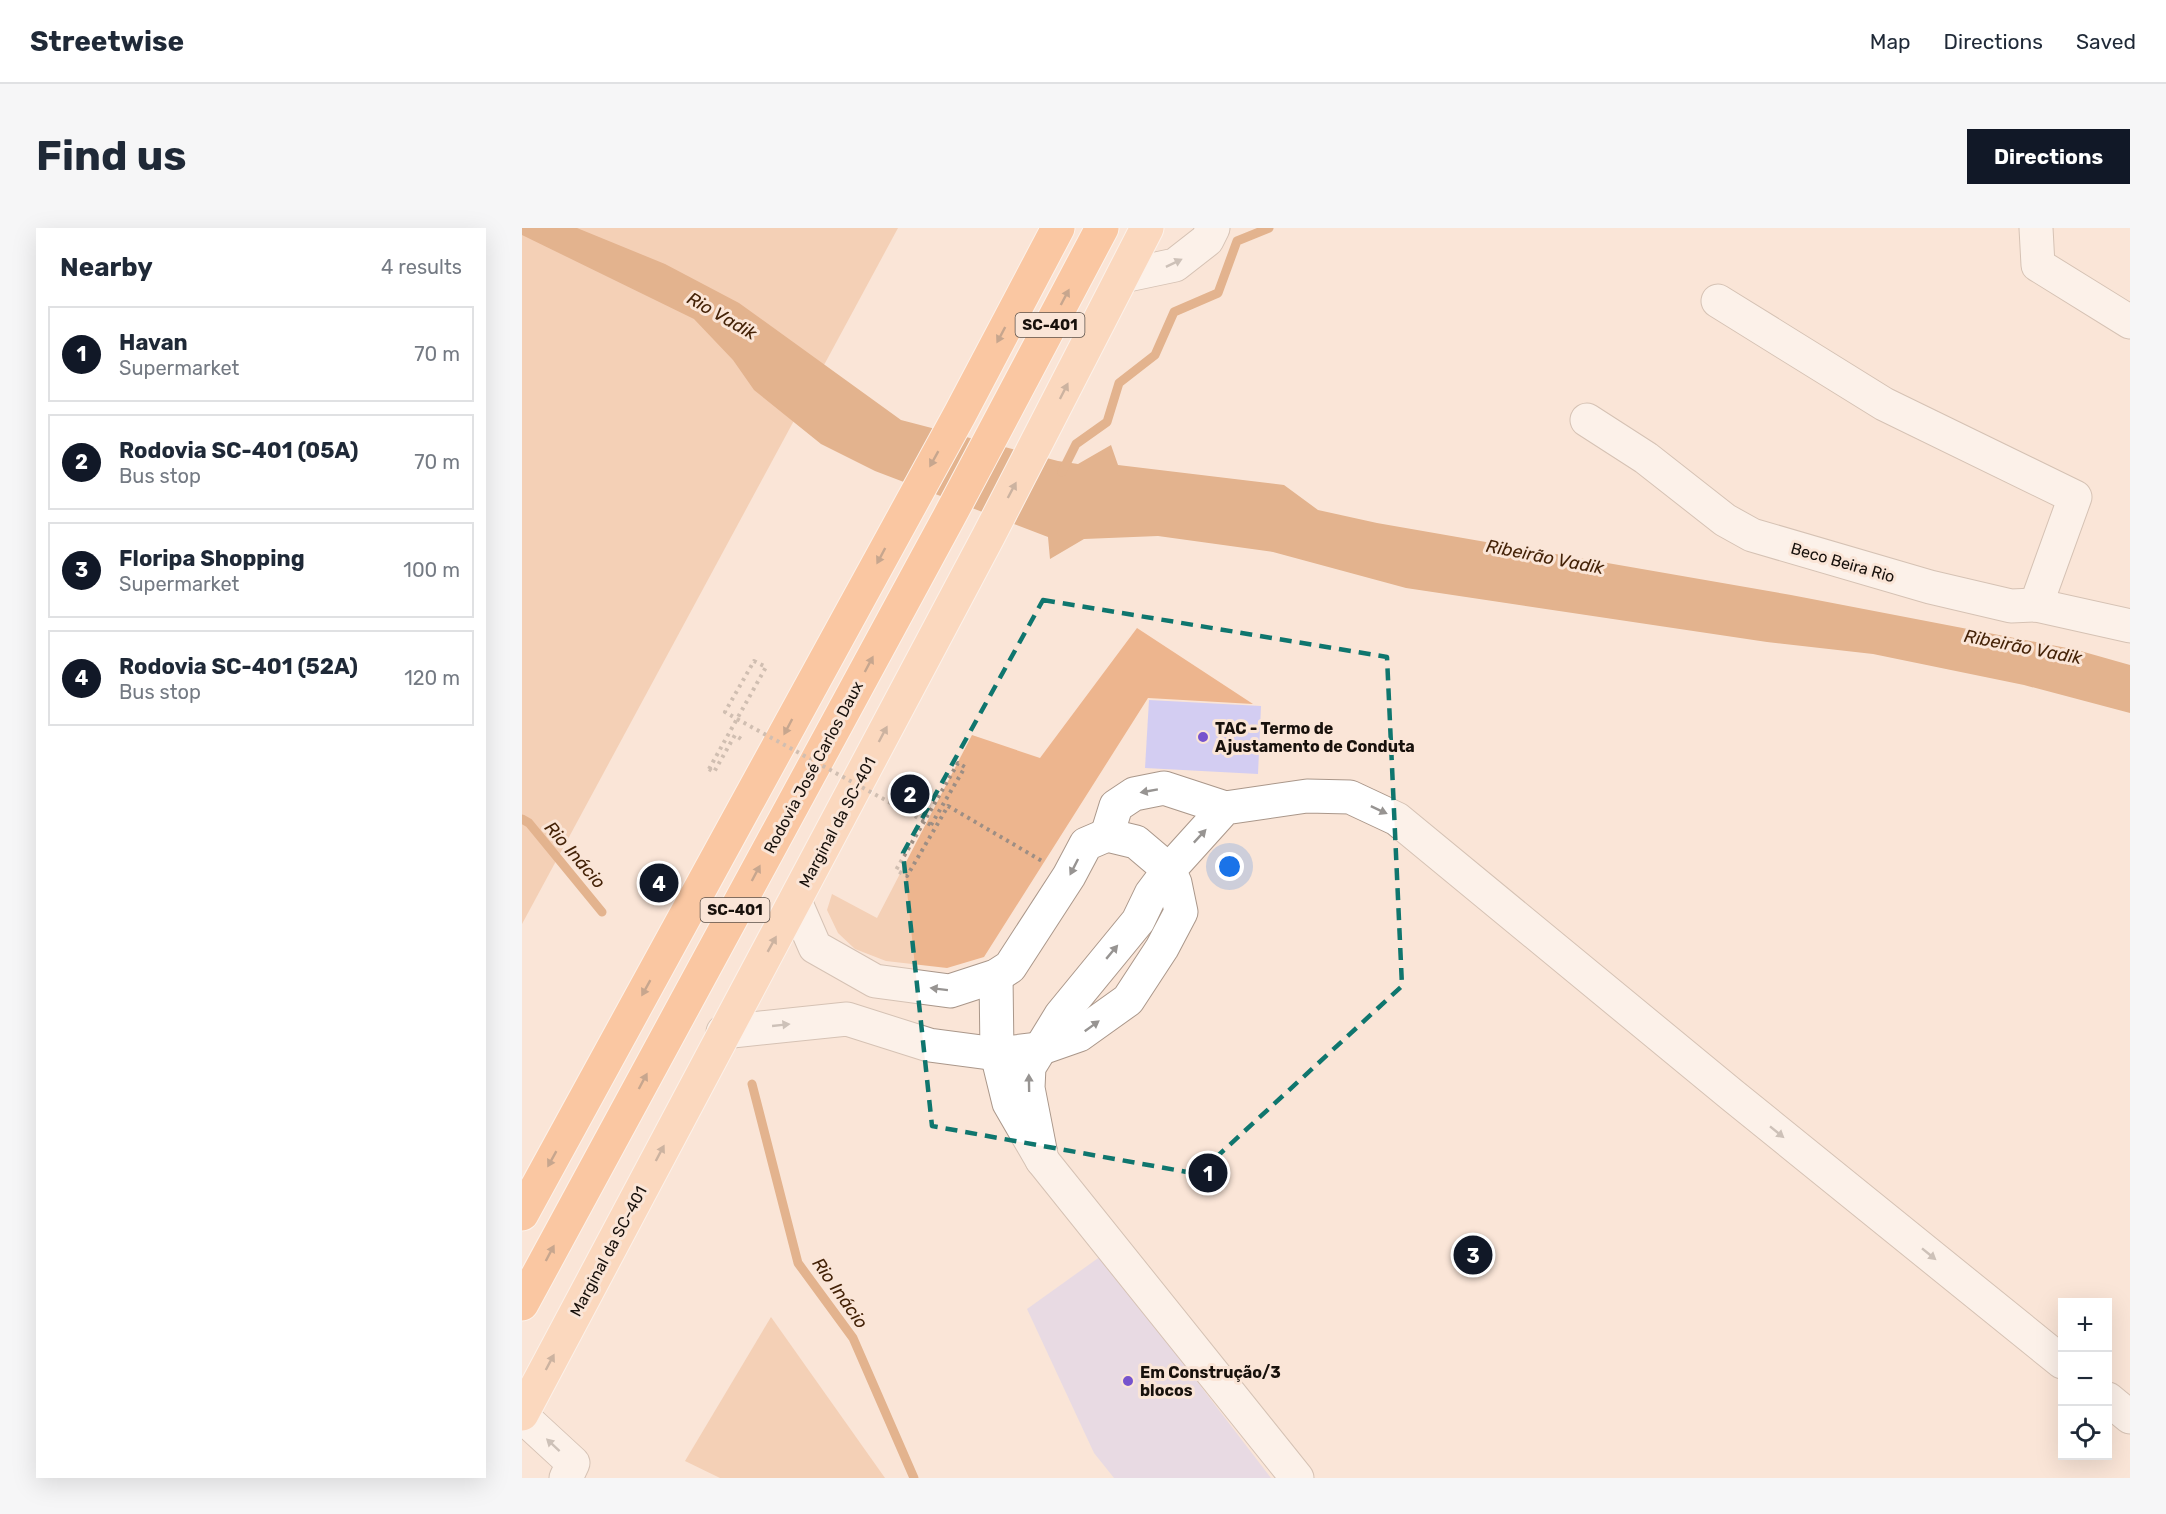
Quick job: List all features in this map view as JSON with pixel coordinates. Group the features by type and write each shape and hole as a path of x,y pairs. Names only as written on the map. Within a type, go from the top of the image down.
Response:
{"highway":[{"name":"SC-401","path":"522,1214 960,414 1058,228"},
{"name":"Rodovia José Carlos Daux","path":"522,1304 949,516 1101,228"}],"main road":[{"name":"Marginal da SC-401","path":"522,1415 723,1032 988,537 1147,228"}],"lane":[{"path":"1122,276 1175,265 1206,240 1214,228"},
{"path":"2036,228 2038,265 2130,322"},
{"path":"1718,301 1884,404 2075,497 2036,604"},
{"name":"Beco Beira Rio","path":"1587,420 1653,464 1725,520 1752,535 1930,587 2012,606 2036,604 2130,626"},
{"path":"1107,835 1116,806 1134,794 1164,788 1225,808 1306,796 1350,797 1397,819 2058,1359"},
{"path":"1042,1160 1028,1088 1029,1067 1060,1016 1138,921 1151,894 1169,870 1225,808"},
{"path":"723,1032 847,1019 929,1045 997,1054 1039,1049 1079,1035 1128,1000 1162,948 1181,912 1175,883 1169,870 1136,842 1107,835 1086,844 1069,876 1010,967 996,976 950,991 875,981 815,947 795,901"},
{"path":"996,976 997,1054 1009,1103 1042,1160 1297,1478"},
{"path":"2112,1402 2130,1417"},
{"path":"522,1415 573,1463 566,1478"}],"path":[{"path":"710,769 737,719 766,667 754,661 725,712 737,719 931,825 965,767 958,763 896,870 907,876 948,806 1069,876"}],"highlighted area":[{"path":"1043,600 1387,657 1402,986 1198,1174 932,1126 903,853"}],"shaded area":[{"path":"522,228 898,228 522,924"},
{"path":"1137,628 1253,704 1148,698 984,957 947,968 886,961 855,949 838,933 827,910 832,894 877,918 972,735 1040,758"},
{"path":"771,1317 885,1478 720,1478 685,1461"}],"water":[{"path":"522,228 577,228 665,264 739,303 901,420 1058,461 1078,464 1111,445 1118,465 1284,485 1318,510 1377,523 1791,595 2077,650 2130,665 2130,713 2024,685 1873,654 1767,642 1406,588 1273,552 1158,536 1084,539 1050,559 1048,537 875,471 821,444 754,390 733,360 694,319 522,235"}],"building":[{"name":"TAC - Termo de Ajustamento de Conduta","path":"1149,700 1261,706 1258,774 1145,768"},
{"name":"Em Construção/3 blocos","path":"1101,1256 1271,1478 1114,1478 1094,1453 1027,1309"}],"waterway":[{"path":"1062,472 1076,444 1107,422 1119,383 1155,355 1174,312 1218,293 1237,241 1269,228"},
{"name":"Rio Inácio","path":"522,819 529,823 602,912"},
{"name":"Rio Inácio","path":"752,1084 798,1263 853,1338 914,1478"}],"place":[{"name":"TAC - Termo de Ajustamento de Conduta","path":"1203,737"},
{"name":"Rodovia SC-401 (05A)","path":"910,794"},
{"name":"Rodovia SC-401 (52A)","path":"659,883"},
{"name":"Havan","path":"1208,1173"},
{"name":"Floripa Shopping","path":"1473,1255"},
{"name":"Em Construção/3 blocos","path":"1128,1381"}],"water label":[{"name":"Rio Vadik","path":"722,316"},
{"name":"Ribeirão Vadik","path":"1545,557"},
{"name":"Ribeirão Vadik","path":"2023,647"}]}
